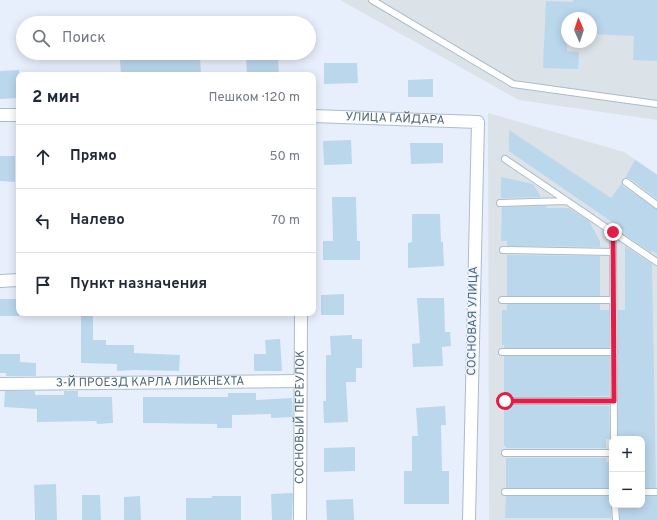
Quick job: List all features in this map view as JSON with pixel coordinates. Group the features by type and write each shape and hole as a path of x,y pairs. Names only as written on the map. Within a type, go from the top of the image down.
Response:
{"street":[{"path":"0,115 16,115"},
{"name":"УЛИЦА ГАЙДАРА","path":"316,116 478,122"},
{"name":"СОСНОВАЯ УЛИЦА","path":"469,520 478,122"},
{"path":"0,281 16,280"},
{"name":"СОСНОВЫЙ ПЕРЕУЛОК","path":"300,520 301,316"},
{"name":"3-Й ПРОЕЗД КАРЛА ЛИБКНЕХТА","path":"0,384 300,381"}],"lane":[{"path":"372,0 513,84 657,104"},
{"path":"505,159 657,262"},
{"path":"626,182 657,205"},
{"path":"500,203 567,201"},
{"path":"613,232 614,436"},
{"path":"503,250 613,252"},
{"path":"502,300 613,300"},
{"path":"502,352 614,352"},
{"path":"505,401 614,401"},
{"path":"505,453 609,453"},
{"path":"505,492 609,492"},
{"path":"645,492 657,492"},
{"path":"615,508 616,520"}],"shaded area":[{"path":"340,0 657,0 657,120 519,100"},
{"path":"488,113 624,152 657,174 657,520 489,520"}],"building":[{"path":"573,0 657,0 657,61 633,60 634,36 597,34 597,12 561,12 561,48 567,48 567,51 579,52 578,69 543,68 546,1 573,2"},
{"path":"120,60 200,60 201,72 121,72"},
{"path":"246,60 278,60 279,72 247,72"},
{"path":"324,63 357,63 358,83 324,84"},
{"path":"19,70 19,72 16,72 16,98 0,99 0,71"},
{"path":"433,79 433,97 408,97 408,80"},
{"path":"509,130 611,198 622,183 623,186 657,209 657,254 651,250 652,253 625,235 625,231 509,151"},
{"path":"351,140 352,164 324,165 323,141"},
{"path":"410,143 443,143 443,163 411,164"},
{"path":"0,156 15,156 15,182 0,181"},
{"path":"635,160 657,175 657,199 629,178 625,178"},
{"path":"501,177 533,184 541,197 501,198"},
{"path":"332,197 356,197 357,241 360,241 360,260 323,260 323,241 333,241"},
{"path":"546,206 547,208 569,208 589,221 600,241 600,247 507,246 507,241 501,241 502,207"},
{"path":"412,214 440,214 444,266 408,268 408,243 412,242"},
{"path":"625,246 652,264 656,488 645,488 645,436 618,436 618,310 625,310"},
{"path":"507,255 600,256 600,296 507,296"},
{"path":"344,294 344,315 321,315 321,295"},
{"path":"417,298 444,298 445,332 450,332 451,346 442,347 443,366 413,367 412,344 420,343"},
{"path":"0,299 16,299 16,316 0,316"},
{"path":"507,304 600,304 600,310 609,310 609,348 504,348 504,345 502,345 502,310 507,310"},
{"path":"81,316 93,316 93,340 106,340 106,345 134,345 134,353 180,355 179,371 117,371 117,364 81,363"},
{"path":"352,335 352,339 362,339 362,368 356,368 356,382 346,382 348,422 324,423 323,401 326,401 326,355 331,355 330,336"},
{"path":"280,339 282,371 254,371 254,354 266,354 265,340"},
{"path":"0,354 20,354 20,362 36,363 36,376 6,376 6,373 0,373"},
{"path":"504,356 609,356 609,396 504,397"},
{"path":"5,391 35,391 35,395 64,395 64,391 78,391 78,397 112,397 113,423 97,424 96,421 37,422 37,409 4,407"},
{"path":"228,393 256,393 256,400 292,398 293,417 271,418 271,414 232,415 232,428 217,428 217,424 143,423 143,397 228,397"},
{"path":"504,405 609,406 610,436 609,439 606,439 606,448 506,448 506,446 504,446"},
{"path":"445,406 446,425 441,425 442,471 449,471 449,504 404,504 404,471 412,471 412,436 418,436 416,408"},
{"path":"355,447 355,471 324,472 324,448"},
{"path":"506,458 606,458 606,462 609,462 609,488 506,488"},
{"path":"56,484 57,520 35,520 34,485"},
{"path":"293,493 292,520 272,520 271,494"},
{"path":"82,495 100,495 101,520 82,520"},
{"path":"140,496 141,520 124,520 124,497"},
{"path":"212,496 241,496 241,520 186,520 186,498 212,498"},
{"path":"506,496 609,496 609,508 611,508 611,518 505,518"},
{"path":"645,496 657,496 657,520 620,520 620,508 645,508"},
{"path":"353,499 354,520 327,520 326,500"}],"route":[{"path":"505,401 614,401 613,232"}]}
